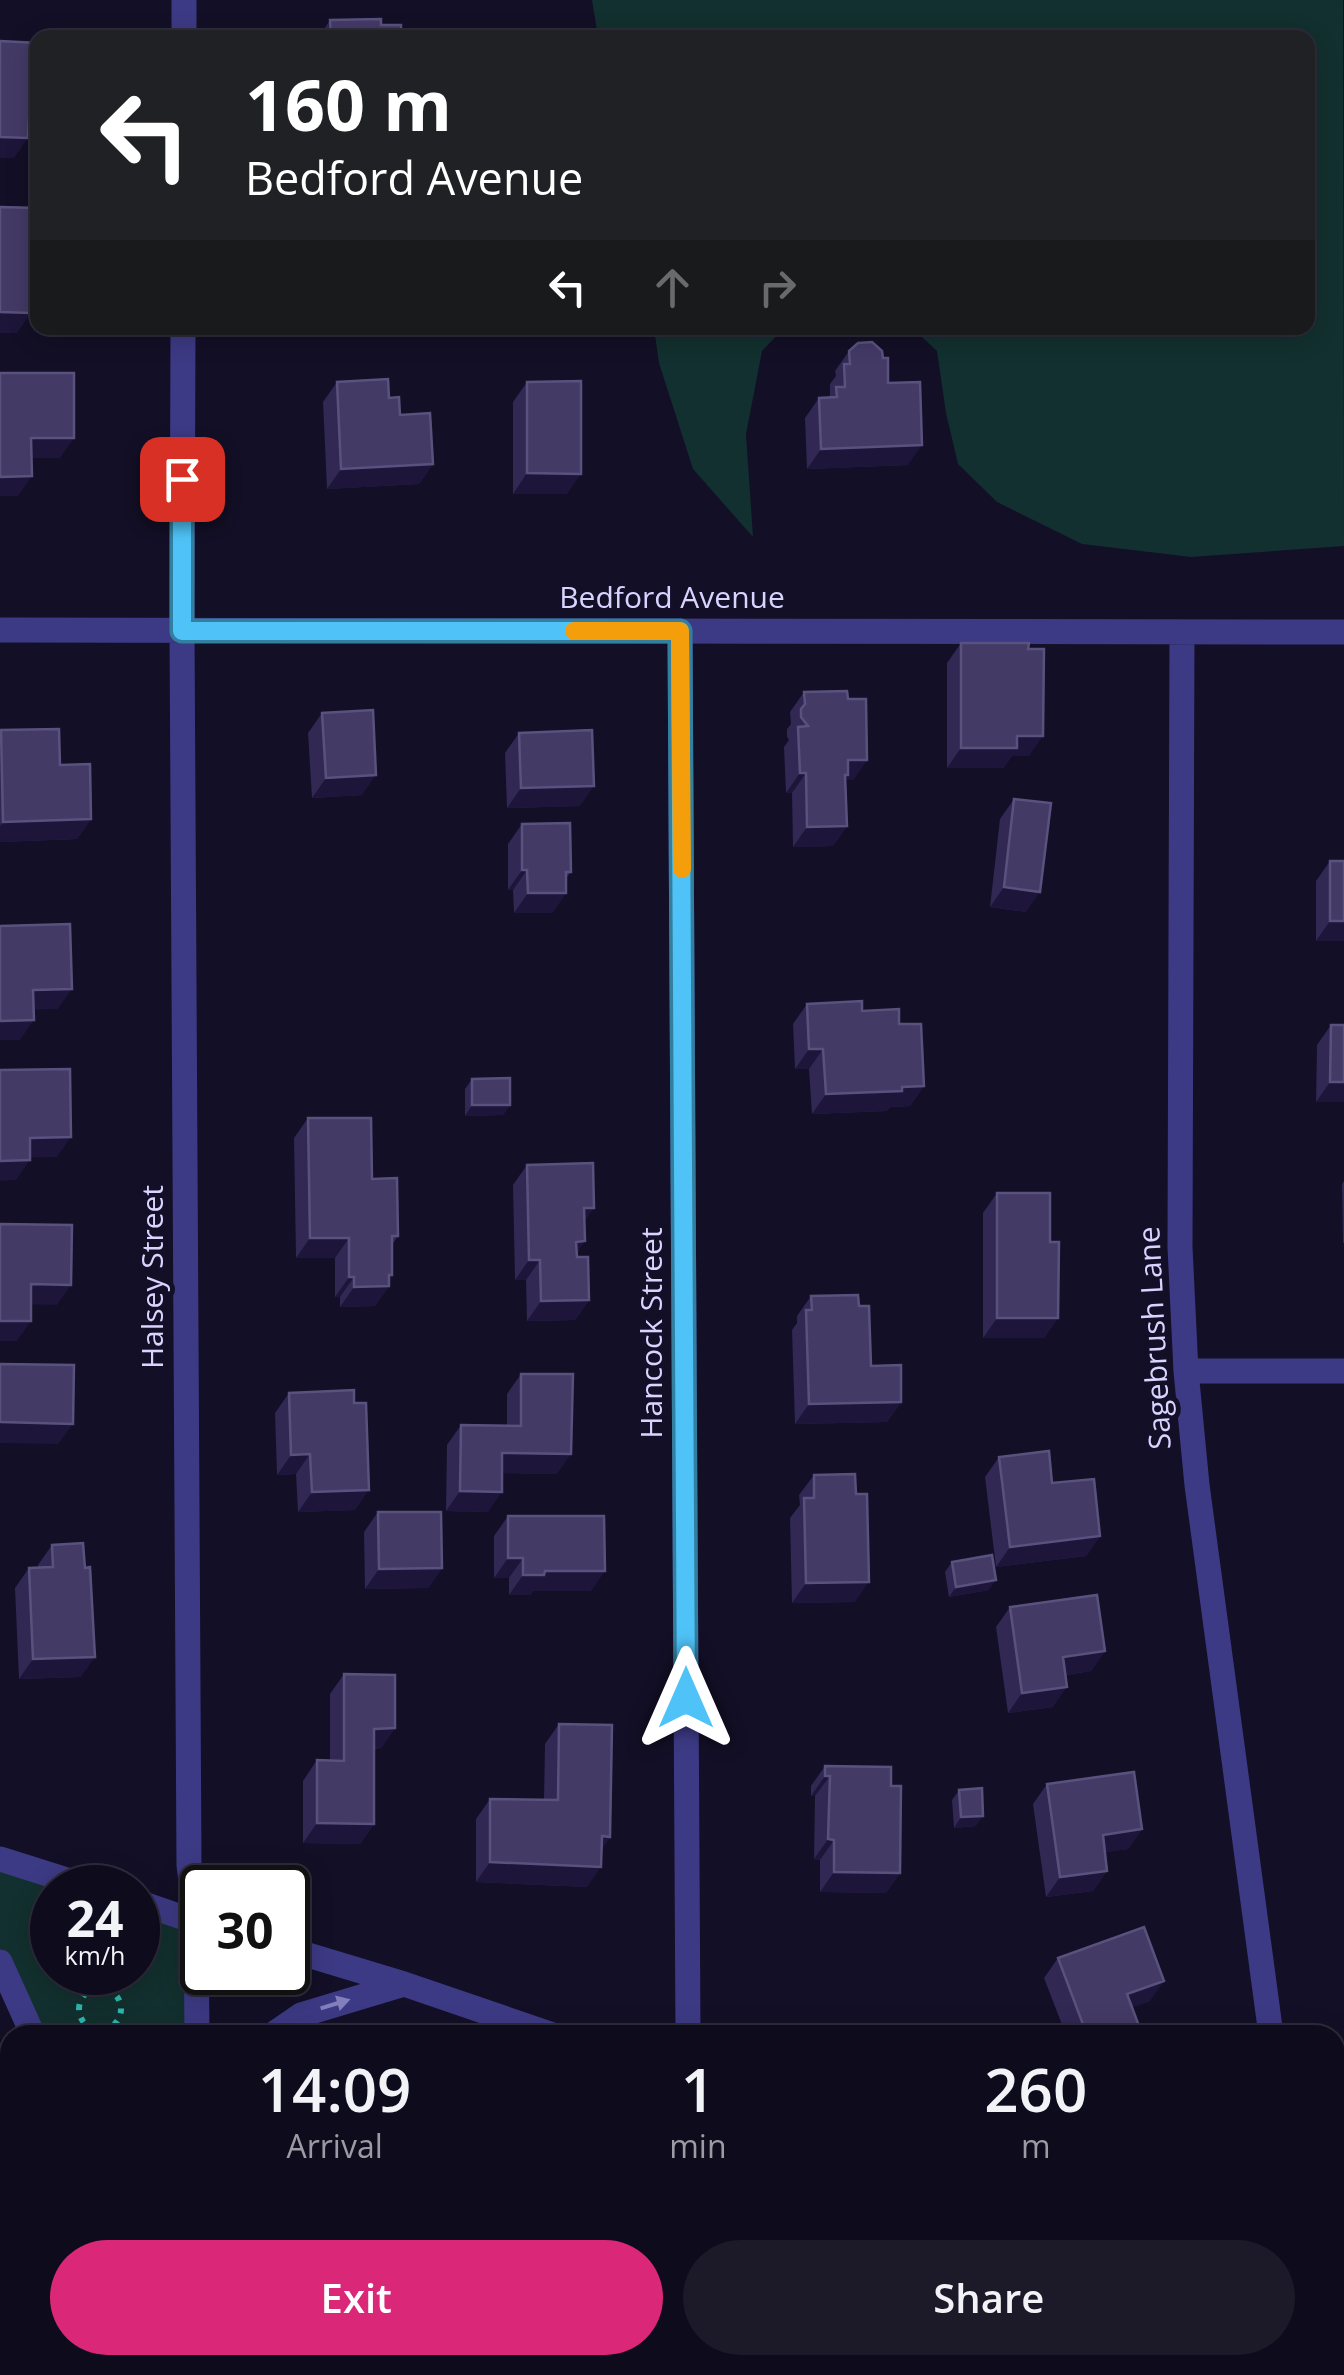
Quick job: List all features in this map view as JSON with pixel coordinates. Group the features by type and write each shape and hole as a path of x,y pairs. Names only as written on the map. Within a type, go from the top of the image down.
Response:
{"street":[{"path":"184,0 184,30"},
{"name":"Halsey Street","path":"183,335 191,1865"},
{"name":"Bedford Avenue","path":"0,630 1344,632"},
{"name":"Hancock Street","path":"680,631 688,2025"},
{"name":"Sagebrush Lane","path":"1182,632 1180,1247 1186,1371 1197,1485 1270,2025"},
{"path":"1186,1371 1344,1371"},
{"path":"0,1858 30,1868"},
{"path":"310,1956 524,2025"},
{"path":"0,1962 28,2025"},
{"path":"287,2025 301,2016 404,1984"},
{"name":"Halsey Street","path":"197,2025 198,1995"}],"path":[{"path":"85,2025 78,2007 85,1994 98,1988 116,1996 121,2008 113,2025"}],"green space":[{"path":"592,0 1343,0 1344,546 1191,557 1082,544 997,502 958,464 937,351 920,335 1315,335 1315,30 597,30"},
{"path":"655,335 777,335 762,351 746,434 753,537 693,469 659,363"},
{"path":"0,1862 30,1877 30,1995 160,1995 160,1913 180,1920 180,1995 193,1995 194,2025 31,2025 0,1956"}],"building":[{"path":"381,19 381,25 401,25 401,30 331,30 330,20"},
{"path":"0,41 30,43 28,138 0,137"},
{"path":"0,207 30,208 30,313 0,312"},
{"path":"872,342 882,351 883,358 888,358 888,383 920,382 922,445 821,449 819,398 837,397 836,387 845,387 844,364 850,364 849,351 858,343"},
{"path":"0,373 74,373 74,438 31,438 32,476 0,477"},
{"path":"388,379 389,398 399,397 400,415 430,413 433,464 341,469 337,382"},
{"path":"581,381 581,474 527,473 527,382"},
{"path":"961,643 1029,643 1028,649 1044,649 1043,736 1017,736 1017,748 961,748"},
{"path":"847,691 848,699 866,699 867,760 848,760 847,826 807,827 806,773 800,773 798,727 808,726 801,717 804,692"},
{"path":"373,710 376,775 326,778 322,713"},
{"path":"59,729 60,765 90,764 91,819 3,822 1,730"},
{"path":"592,730 594,786 521,788 519,733"},
{"path":"1014,799 1051,803 1040,892 1004,887"},
{"path":"570,823 571,872 566,872 566,893 528,893 527,870 522,870 522,824"},
{"path":"1330,861 1344,861 1344,921 1330,921"},
{"path":"70,924 72,989 33,990 34,1020 0,1021 0,926"},
{"path":"862,1001 862,1011 899,1009 899,1024 921,1024 924,1086 902,1087 902,1091 826,1094 823,1049 809,1049 807,1004"},
{"path":"1331,1025 1344,1025 1344,1082 1330,1082"},
{"path":"70,1069 71,1137 30,1138 30,1160 0,1161 0,1070"},
{"path":"510,1078 510,1105 472,1105 472,1079"},
{"path":"308,1118 371,1118 372,1179 397,1178 398,1236 392,1236 389,1286 354,1287 354,1277 349,1277 349,1238 310,1238"},
{"path":"593,1163 594,1208 584,1208 585,1241 576,1242 577,1257 588,1257 589,1300 541,1301 540,1260 529,1260 527,1165"},
{"path":"997,1193 1050,1193 1050,1242 1059,1242 1058,1318 997,1318"},
{"path":"0,1224 72,1225 71,1285 31,1284 31,1321 0,1321"},
{"path":"858,1295 859,1306 869,1306 871,1366 901,1365 901,1402 809,1404 806,1310 812,1310 811,1296"},
{"path":"0,1364 74,1365 73,1424 0,1422"},
{"path":"521,1374 573,1374 571,1454 502,1453 502,1492 460,1491 461,1425 521,1426"},
{"path":"354,1390 354,1403 366,1403 369,1490 312,1492 310,1454 291,1455 289,1393"},
{"path":"1049,1451 1052,1483 1094,1479 1100,1536 1010,1547 999,1457"},
{"path":"855,1474 856,1494 867,1494 869,1582 806,1583 804,1498 814,1498 814,1475"},
{"path":"378,1512 441,1512 442,1568 379,1569"},
{"path":"508,1516 604,1516 605,1571 523,1575 523,1558 508,1558"},
{"path":"83,1543 85,1568 90,1567 95,1657 33,1659 29,1568 53,1567 52,1545"},
{"path":"992,1555 996,1580 956,1587 952,1562"},
{"path":"1097,1595 1105,1651 1063,1657 1067,1687 1022,1693 1010,1607"},
{"path":"344,1674 395,1675 395,1728 374,1729 374,1824 317,1823 317,1760 344,1761"},
{"path":"559,1724 612,1725 610,1837 602,1836 601,1867 490,1862 490,1799 558,1800"},
{"path":"825,1766 891,1767 891,1786 901,1786 900,1873 834,1872 834,1840 828,1839 830,1776 825,1776"},
{"path":"1134,1772 1142,1829 1103,1835 1107,1871 1060,1877 1047,1784"},
{"path":"982,1788 983,1816 961,1817 959,1790"},
{"path":"1144,1927 1164,1981 1127,1994 1139,2025 1083,2025 1058,1958"}],"slow traffic":[{"path":"574,631 680,631 682,869"}],"route":[{"path":"182,479 182,631 680,631 686,1698"}]}
